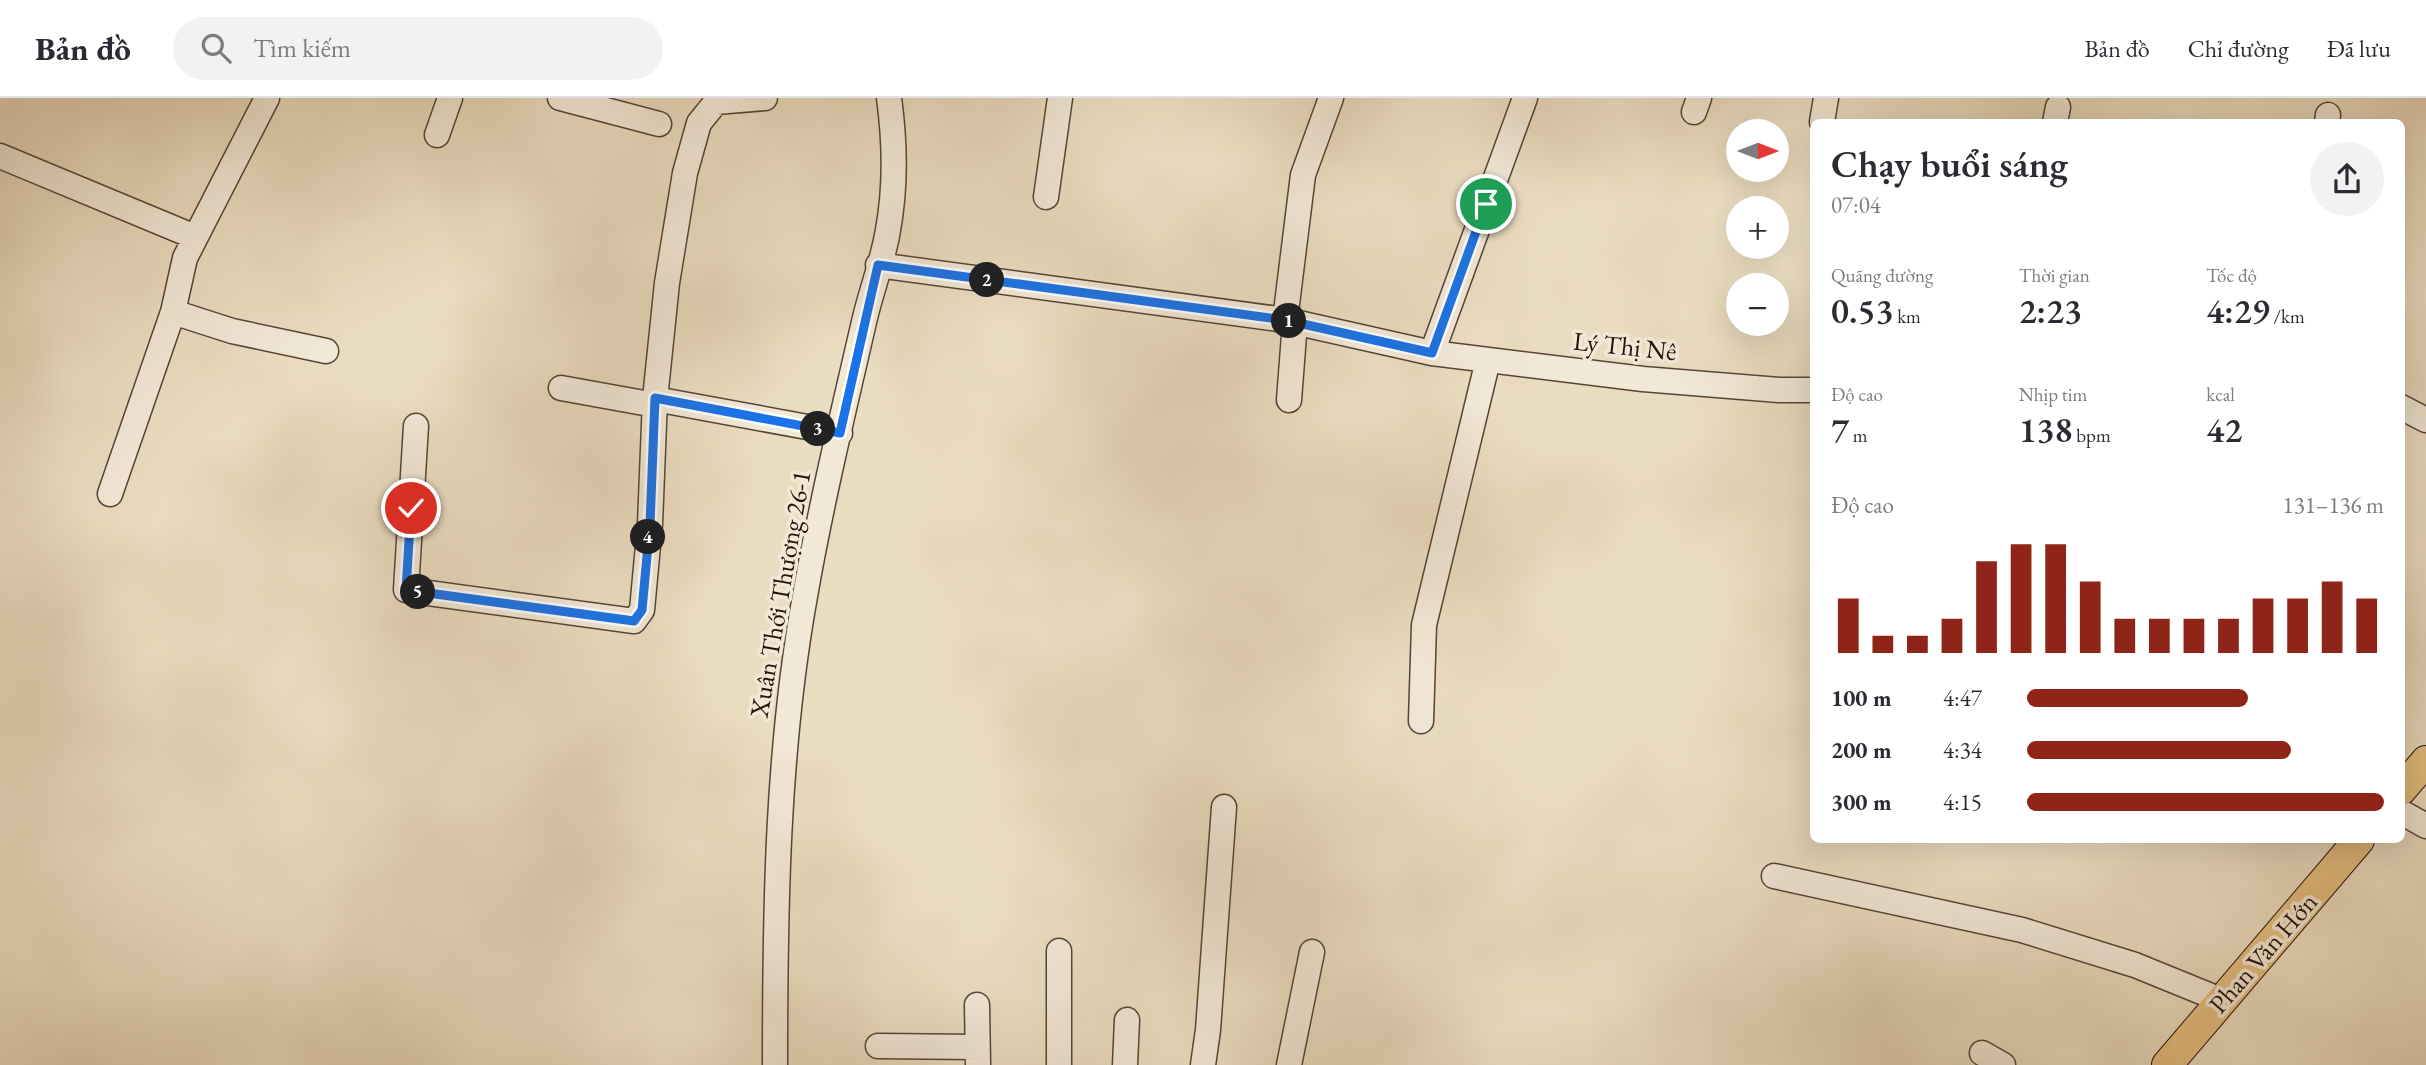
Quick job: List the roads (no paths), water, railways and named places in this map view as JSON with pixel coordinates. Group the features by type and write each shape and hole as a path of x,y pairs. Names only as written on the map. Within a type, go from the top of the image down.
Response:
{"main road":[{"path":"2405,785 2426,761"},
{"name":"Phan Văn Hớn","path":"2167,1065 2356,843"}],"street":[{"path":"110,494 173,312 185,258 267,98"},
{"path":"437,135 450,98"},
{"path":"560,98 659,124"},
{"path":"416,426 406,590 634,621 642,610 650,524 655,402 667,283 685,173 699,123 717,100 765,98"},
{"name":"Xuân Thới Thượng 26-1","path":"775,1065 775,945 785,739 805,594 878,265 888,231 895,172 889,98"},
{"path":"1046,197 1060,98"},
{"path":"1289,400 1290,321 1303,175 1331,98"},
{"path":"1432,353 1525,98"},
{"path":"1822,119 1826,98"},
{"path":"0,156 195,237"},
{"name":"Lý Thị Nê","path":"878,265 1290,321 1432,353 1643,379 1810,390"},
{"path":"173,312 232,331 326,351"},
{"path":"1421,721 1424,625 1488,360"},
{"path":"561,388 840,433"},
{"path":"2405,409 2426,420"},
{"path":"1203,1065 1208,1030 1224,807"},
{"path":"2405,814 2426,826"},
{"path":"1774,876 2022,929 2135,965 2221,1000"},
{"path":"1059,951 1059,1065"},
{"path":"1289,1065 1312,952"},
{"path":"878,1046 978,1056 977,1005"},
{"path":"1125,1065 1127,1020"}]}
